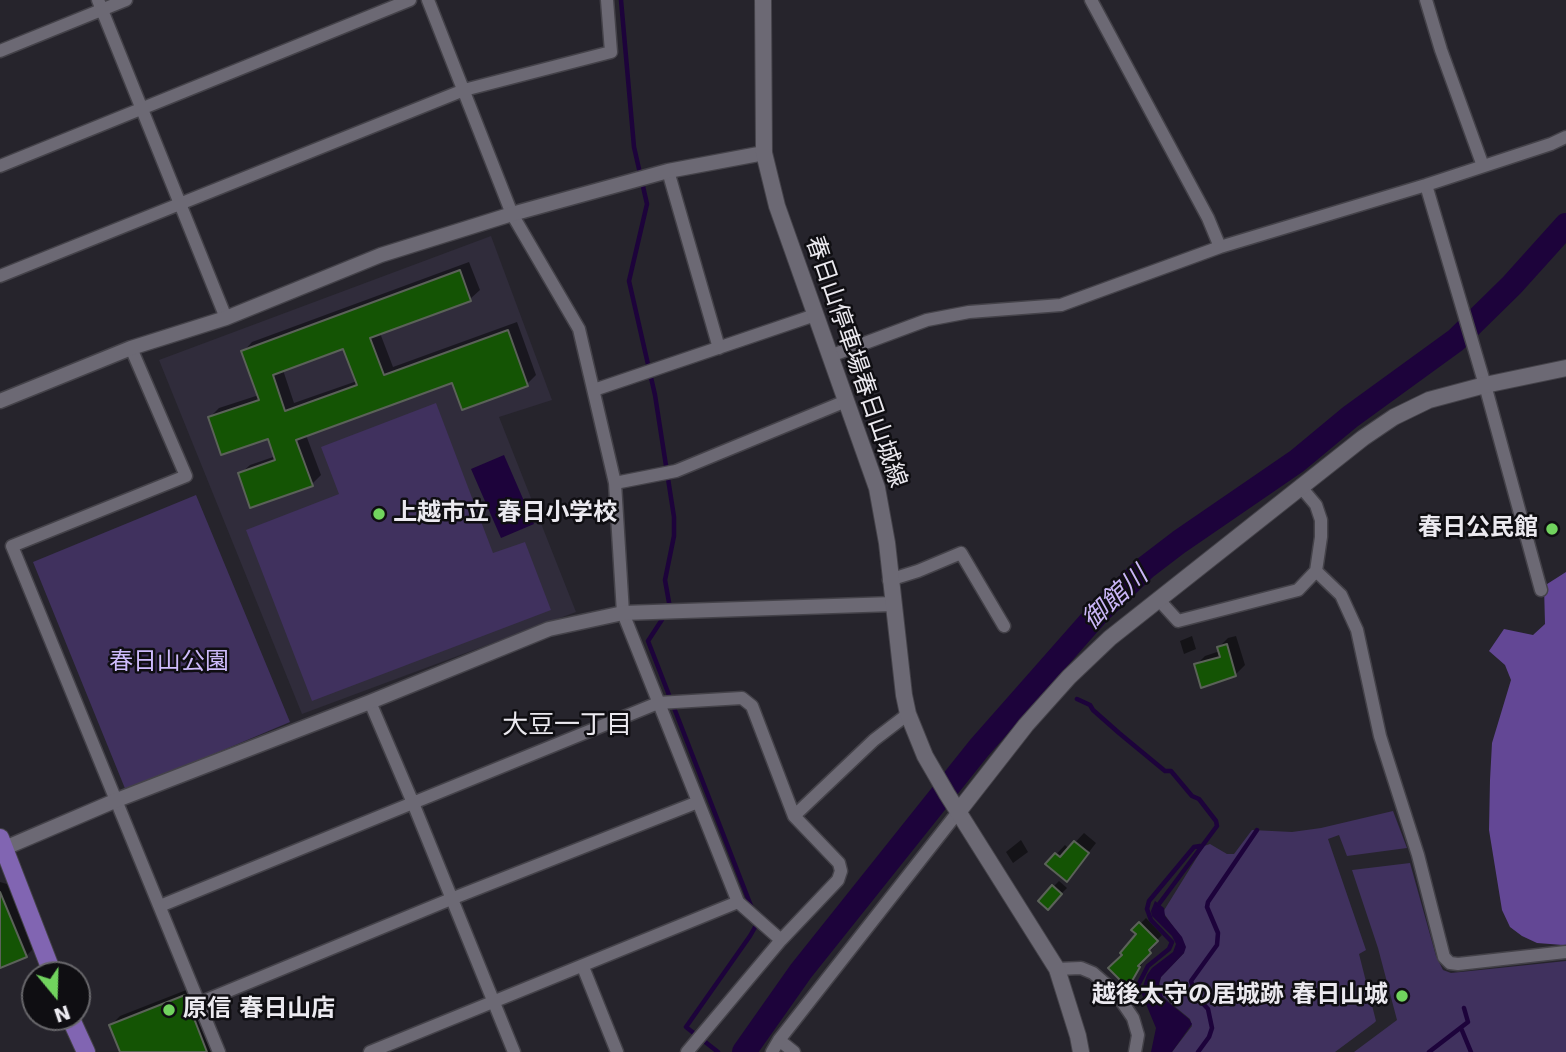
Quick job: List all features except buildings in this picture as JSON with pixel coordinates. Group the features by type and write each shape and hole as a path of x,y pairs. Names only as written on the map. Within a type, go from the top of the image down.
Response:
{"main road":[{"name":"春日山停車場春日山城線","path":"762,0 764,153 777,205 877,488 887,543 892,604 908,714 925,756 947,794 1057,969 1081,1052"},
{"path":"958,811 1026,724 1110,638 1300,486 1394,417 1429,400 1566,368"},
{"path":"1,846 47,961"},
{"path":"77,1031 86,1052"}],"street":[{"path":"0,51 100,5 126,0"},
{"path":"0,166 410,0"},
{"path":"428,0 512,214 579,328 615,483 619,584 623,613 738,902 780,940"},
{"path":"0,276 464,90 611,52 607,0"},
{"path":"1091,0 1208,218 1220,247"},
{"path":"1426,0 1483,166"},
{"path":"100,5 226,318"},
{"path":"830,356 927,320 969,312 1060,304 1220,247 1426,185 1566,137"},
{"path":"0,401 131,348 226,318 380,255 512,214 668,171 764,153"},
{"path":"668,171 719,348"},
{"path":"1426,185 1485,385 1541,590"},
{"path":"594,390 815,315"},
{"path":"131,348 186,476 12,546 219,1052"},
{"path":"615,483 676,471 846,401"},
{"path":"1158,599 1178,621 1298,590 1316,571 1321,537 1321,520 1317,505 1300,486"},
{"path":"890,580 961,554 1004,626"},
{"path":"1316,571 1341,596 1357,630 1380,736 1418,855 1444,957 1450,963 1458,964 1566,952"},
{"path":"1,846 549,629 623,613 892,604"},
{"path":"160,906 658,703 742,698 752,706 794,816 839,863 841,871 838,880 780,940 687,1052"},
{"path":"370,702 514,1052"},
{"path":"794,816 874,740 908,714"},
{"path":"199,1003 451,899 698,802"},
{"path":"772,1052 958,811"},
{"path":"370,1052 738,902"},
{"path":"583,967 617,1052"},
{"path":"1057,969 1081,968 1093,973 1116,993 1133,1018 1138,1035 1135,1052"},
{"path":"779,1040 794,1052"}],"shaded area":[{"name":"上越市立 春日小学校","path":"491,236 552,400 499,417 576,612 302,714 159,360"},
{"path":"504,455 534,524 501,538 471,469"},
{"path":"1566,572 1566,945 1563,945 1537,943 1522,936 1510,927 1502,910 1489,830 1490,780 1492,743 1511,680 1505,665 1489,651 1504,629 1533,635 1545,624 1544,586"},
{"path":"1155,901 1164,908 1165,916 1182,937 1186,947 1159,983 1163,998 1192,1024 1172,1052 1151,1052 1156,1028 1141,992 1152,968 1173,952 1176,944 1172,936 1152,916"}],"green space":[{"path":"436,403 493,553 525,542 551,610 312,701 246,530 339,494 321,447"},
{"name":"春日山公園","path":"196,495 290,722 126,791 33,562"},
{"path":"1393,811 1407,848 1347,856 1339,835 1328,839 1366,950 1359,954 1376,1021 1335,1052 1172,1052 1192,1026 1190,1019 1161,995 1161,977 1184,953 1177,932 1163,912 1204,846 1210,844 1227,854 1234,854 1252,830 1292,832"},
{"path":"1410,863 1436,956 1443,970 1451,973 1566,961 1566,1052 1354,1052 1397,1020 1378,948 1352,870"}],"waterway":[{"path":"621,0 634,147 647,204 629,281 655,395 674,517 674,536 665,580 670,608"},
{"name":"御館川","path":"744,1052 801,971 979,748 1098,613 1145,568 1179,542 1297,461 1350,417 1456,340 1512,285 1566,225"},
{"path":"665,615 648,641 753,911"},
{"path":"1077,699 1090,705 1165,771 1171,771 1216,821 1217,826 1159,904"},
{"path":"1198,1052 1212,1028 1208,1009 1196,996 1191,981 1217,945 1218,933 1207,907 1208,902 1257,830"},
{"path":"1135,991 1148,966 1169,949 1172,942 1151,920 1147,909 1149,901 1194,847 1200,846"},
{"path":"718,1052 686,1027 758,922"},
{"path":"1429,1052 1468,1022 1464,1008"},
{"path":"1461,1028 1471,1052"}],"place":[{"name":"上越市立 春日小学校","path":"379,514"},
{"name":"春日公民館","path":"1552,529"},
{"name":"越後太守の居城跡 春日山城","path":"1402,996"},
{"name":"原信 春日山店","path":"169,1010"}],"district":[{"name":"大豆一丁目","path":"567,726"}]}
